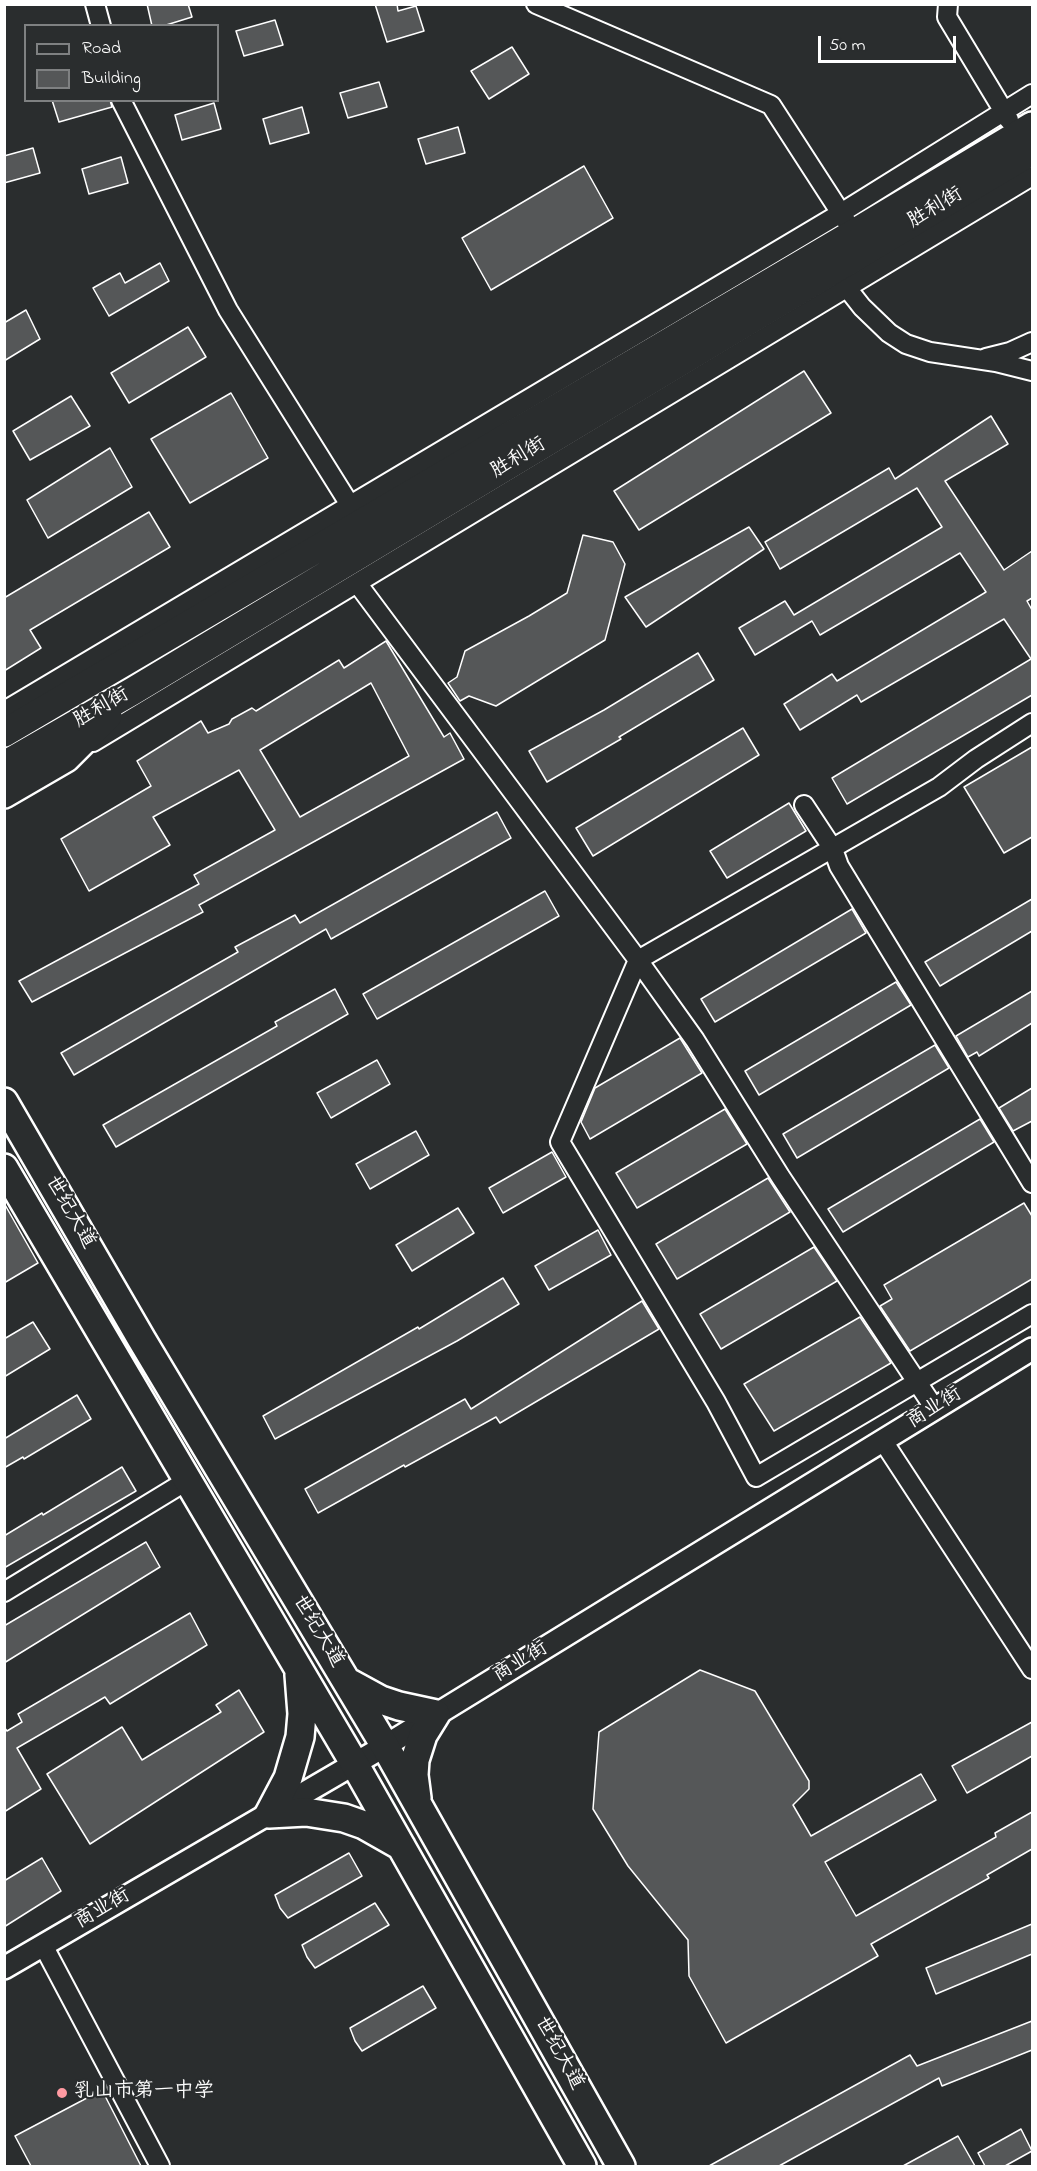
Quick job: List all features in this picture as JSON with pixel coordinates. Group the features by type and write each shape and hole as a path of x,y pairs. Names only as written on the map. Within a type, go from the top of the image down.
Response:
{"main road":[{"name":"胜利街","path":"5,718 74,694 854,233 1029,148"},
{"name":"胜利街","path":"4,765 840,279 854,233"},
{"path":"4,794 66,758 133,691"},
{"name":"世纪大道","path":"4,1102 142,1340 386,1746 621,2166"},
{"name":"世纪大道","path":"4,1168 401,1846 582,2166"},
{"path":"269,1814 288,1778 300,1737 302,1703 298,1669"},
{"path":"347,1681 390,1703 436,1714 423,1735 415,1760 414,1782 418,1803"},
{"path":"269,1814 306,1812 344,1818 364,1825 401,1846"}],"street":[{"path":"95,4 100,24"},
{"path":"536,4 771,105 854,233"},
{"path":"66,758 357,583 840,279 1029,148 947,17 948,4"},
{"path":"5,718 350,505 854,233 1032,94"},
{"path":"122,102 228,310 350,505"},
{"path":"840,279 862,307 889,333 906,344 930,352 1032,370"},
{"path":"979,360 1010,352 1032,342"},
{"path":"357,583 695,1040 780,1176 935,1409"},
{"path":"1032,723 939,786 638,960 560,1142 716,1402 756,1477 1032,1314"},
{"path":"804,805 833,849 839,866 1032,1183"},
{"name":"商业街","path":"4,1968 386,1746 1032,1349"},
{"path":"883,1441 1032,1669"},
{"path":"4,1592 188,1480"},
{"path":"43,1945 160,2166"}],"building":[{"path":"147,4 188,4 192,17 169,24 152,24"},
{"path":"375,4 397,4 398,11 416,6 424,31 387,42"},
{"path":"275,20 283,45 244,56 236,31"},
{"path":"512,47 529,74 489,99 471,71"},
{"path":"379,82 387,107 348,118 340,93"},
{"path":"53,102 111,102 112,107 59,122"},
{"path":"214,103 221,129 182,140 175,115"},
{"path":"302,107 309,133 270,144 263,119"},
{"path":"458,127 465,153 426,164 418,139"},
{"path":"33,148 40,173 4,183 4,156"},
{"path":"121,157 128,183 89,194 82,169"},
{"path":"584,166 613,218 491,290 462,238"},
{"path":"160,263 169,281 109,316 93,288 120,273 125,283"},
{"path":"26,310 40,339 4,361 4,323"},
{"path":"188,327 206,357 129,403 111,373"},
{"path":"804,371 831,413 639,530 614,491"},
{"path":"231,393 268,458 190,503 151,439"},
{"path":"71,396 90,426 30,460 13,431"},
{"path":"991,416 1008,444 945,481 1004,570 1032,551 1032,598 1027,601 1032,610 1032,695 847,804 832,778 1031,659 1004,619 861,702 857,695 800,730 784,704 832,674 837,681 986,592 960,553 820,635 812,621 755,655 739,628 785,601 794,615 942,527 917,488 780,569 765,542 889,468 895,479"},
{"path":"110,448 132,487 48,538 27,500"},
{"path":"149,512 170,547 30,630 41,648 4,671 4,598"},
{"path":"749,527 764,549 646,627 625,597"},
{"path":"583,535 613,542 625,564 605,640 496,706 469,696 460,701 448,683 457,677 465,651 567,593"},
{"path":"386,641 444,737 450,733 464,759 199,905 203,912 32,1002 19,981 199,884 194,875 275,830 239,770 153,817 170,845 89,891 61,839 151,786 137,761 201,721 208,733 229,724 232,719 252,708 256,711 339,660 344,668","holes":["371,683 409,756 300,817 260,750"]},
{"path":"698,653 714,680 619,737 621,739 547,782 529,751 604,710"},
{"path":"743,728 759,755 593,856 576,828"},
{"path":"1032,747 1032,837 1004,853 964,787"},
{"path":"789,803 806,831 727,878 710,851"},
{"path":"497,812 511,838 331,939 326,929 74,1075 61,1053 238,952 235,947 295,915 300,923"},
{"path":"545,891 559,916 377,1019 363,994"},
{"path":"1032,899 1032,931 940,986 925,962"},
{"path":"852,909 866,933 715,1022 701,999"},
{"path":"896,982 911,1005 759,1095 745,1071"},
{"path":"335,989 348,1014 116,1147 103,1125 277,1026 275,1022"},
{"path":"1032,991 1032,1023 979,1056 977,1052 968,1057 956,1036"},
{"path":"680,1038 702,1073 590,1139 581,1122 595,1088"},
{"path":"935,1045 949,1068 797,1158 783,1134"},
{"path":"377,1060 390,1084 331,1118 317,1093"},
{"path":"1032,1088 1032,1121 1013,1131 999,1108"},
{"path":"725,1109 747,1144 637,1208 616,1173"},
{"path":"980,1119 994,1142 843,1232 828,1209"},
{"path":"416,1131 429,1155 370,1189 356,1164"},
{"path":"552,1152 566,1177 503,1213 489,1188"},
{"path":"768,1178 790,1212 677,1279 656,1244"},
{"path":"4,1203 38,1263 4,1283"},
{"path":"1024,1203 1032,1216 1032,1279 910,1351 880,1306 892,1299 884,1285"},
{"path":"458,1208 474,1233 412,1271 396,1245"},
{"path":"598,1230 611,1255 549,1290 535,1266"},
{"path":"814,1247 837,1281 721,1349 700,1314"},
{"path":"503,1278 519,1304 457,1341 275,1439 263,1416 418,1327 419,1329"},
{"path":"642,1301 659,1329 500,1423 496,1417 318,1513 305,1489 465,1399 471,1409"},
{"path":"860,1317 891,1363 774,1431 744,1384"},
{"path":"33,1322 50,1349 4,1377 4,1339"},
{"path":"77,1395 91,1419 24,1459 23,1457 4,1468 4,1439"},
{"path":"122,1467 136,1491 4,1568 4,1536"},
{"path":"146,1542 160,1567 4,1663 4,1626"},
{"path":"190,1613 207,1645 110,1704 105,1697 17,1748 41,1789 4,1812 4,1727 7,1731 22,1722 18,1714"},
{"path":"700,1670 755,1691 809,1781 809,1789 793,1805 811,1836 921,1774 936,1800 825,1862 856,1916 996,1837 995,1833 1032,1812 1032,1849 987,1875 989,1878 871,1944 878,1956 726,2043 689,1976 688,1940 628,1866 593,1809 599,1732"},
{"path":"239,1690 264,1732 90,1844 47,1774 122,1727 142,1760 221,1712 216,1705"},
{"path":"1032,1722 1032,1756 967,1793 952,1766"},
{"path":"349,1853 362,1876 288,1918 280,1908 275,1895"},
{"path":"42,1858 61,1891 4,1927 4,1881"},
{"path":"375,1903 389,1925 315,1968 302,1945"},
{"path":"1032,1924 1032,1954 936,1994 926,1968"},
{"path":"423,1986 436,2008 362,2051 350,2028"},
{"path":"1032,2021 1032,2050 942,2086 939,2078 779,2166 709,2166 910,2055 917,2066"},
{"path":"102,2090 141,2166 31,2166 15,2136"},
{"path":"1021,2129 1032,2151 1005,2166 985,2166 978,2153"},
{"path":"958,2136 975,2166 903,2166"}],"place":[{"name":"乳山市第一中学","path":"62,2093"}]}
